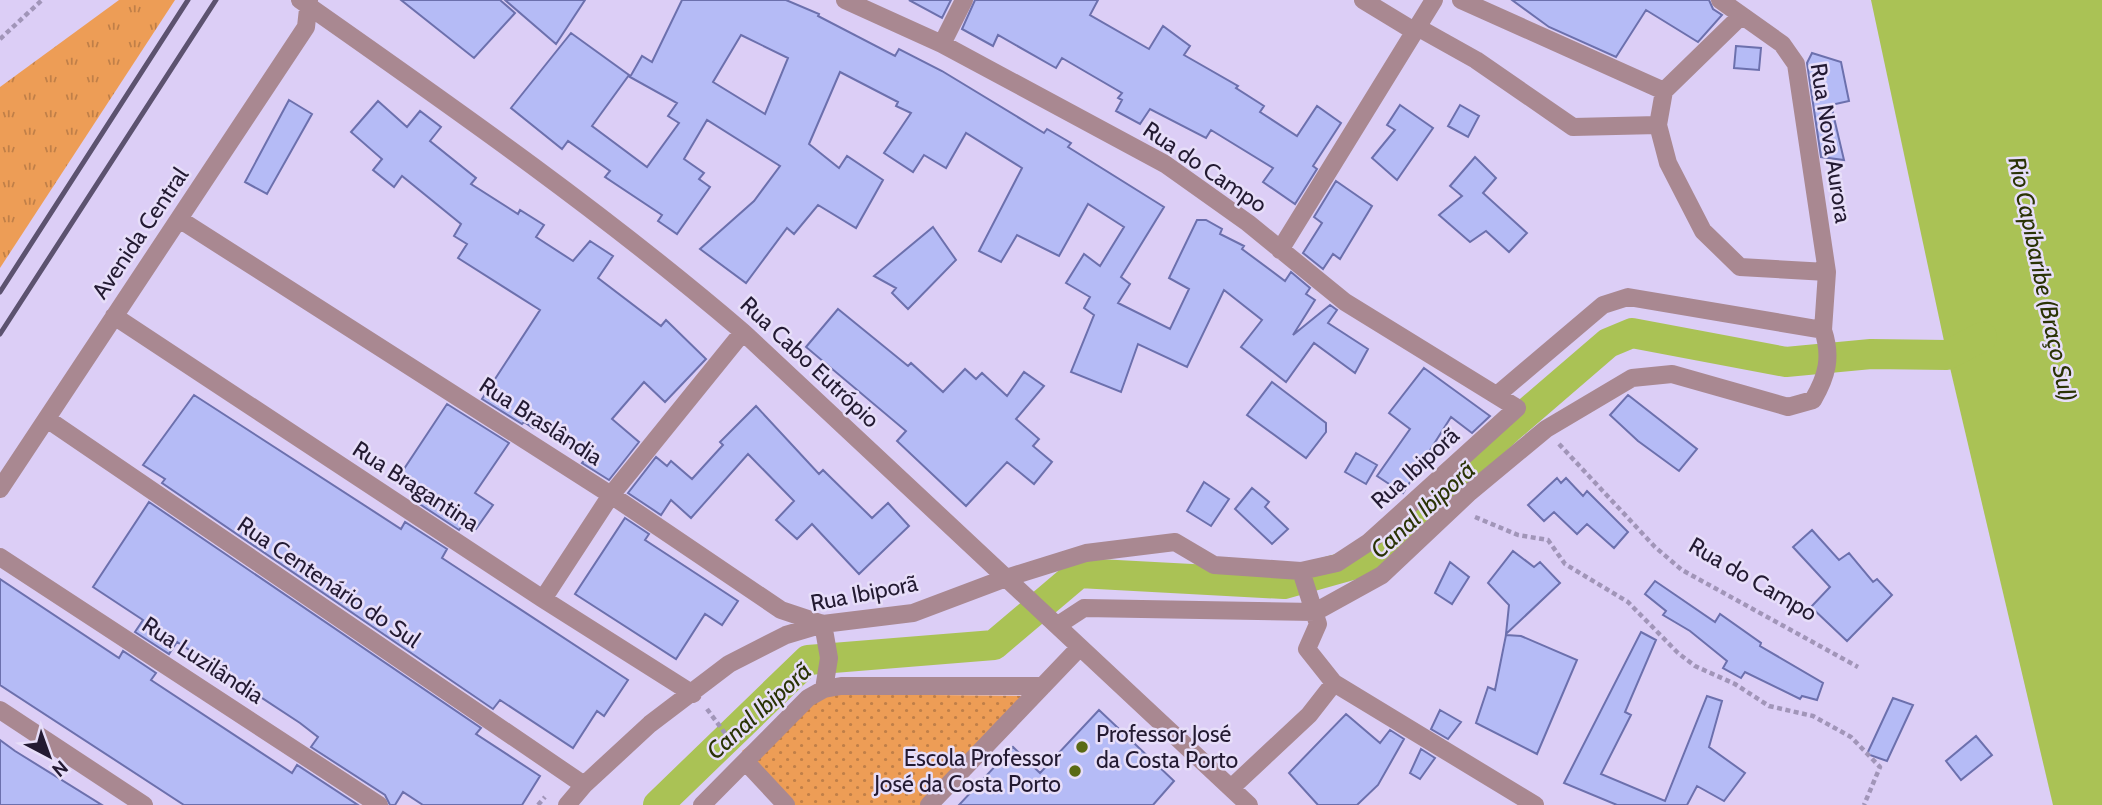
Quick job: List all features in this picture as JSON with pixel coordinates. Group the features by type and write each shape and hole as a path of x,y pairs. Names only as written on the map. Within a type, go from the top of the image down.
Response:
{"street":[{"name":"Rua do Campo","path":"845,0 942,44 1165,164 1248,223 1345,302 1517,408"},
{"path":"942,44 964,0"},
{"path":"1363,0 1476,60 1573,127 1658,125"},
{"path":"1280,250 1434,0"},
{"path":"1461,0 1664,91"},
{"name":"Rua Nova Aurora","path":"1546,429 1632,378 1672,374 1788,407 1813,400 1827,376 1827,272 1796,64 1792,54 1720,0"},
{"name":"Avenida Central","path":"0,489 306,27 305,2"},
{"name":"Rua Cabo Eutrópio","path":"305,2 468,119 686,284 743,332 1249,805"},
{"path":"1740,17 1664,91 1658,125 1668,163 1703,232 1740,267 1827,272"},
{"name":"Rua Braslândia","path":"179,219 611,495 780,610 822,624"},
{"path":"1498,394 1602,306 1628,297 1826,338"},
{"name":"Rua Bragantina","path":"114,316 699,700"},
{"path":"543,599 611,495 743,332"},
{"name":"Rua Ibiporã","path":"567,805 584,785 650,724 699,700 729,664 786,635 822,624 913,613 1007,578 1086,553 1175,542 1214,565 1302,571 1338,563 1368,542 1517,408"},
{"name":"Rua Centenário do Sul","path":"47,419 584,785"},
{"path":"1058,625 1084,608 1314,606 1382,575 1451,510 1546,429"},
{"name":"Rua Luzilândia","path":"0,557 379,805"},
{"path":"1302,571 1318,624 1307,649 1334,683 1535,805"},
{"path":"822,624 829,658 824,689"},
{"path":"929,805 1080,647"},
{"path":"1231,788 1310,715 1334,683"},
{"path":"702,805 808,698 824,689 841,686 1043,686"},
{"path":"0,710 144,805"},
{"path":"746,761 786,805"}],"path":[{"path":"0,38 41,0"},
{"name":"Rua do Campo","path":"1546,429 1655,547 1682,570 1858,667"},
{"path":"1451,510 1495,523 1518,535 1548,540 1565,564 1628,601 1678,653 1695,666 1735,684 1769,706 1813,716 1851,737 1880,767 1864,805"},
{"path":"699,700 734,745"}],"green space":[{"path":"119,0 175,0 0,268 0,87"},
{"path":"817,694 1033,696 931,805 794,805 742,751"}],"water":[{"name":"Rio Capibaribe (Braço Sul)","path":"1871,0 2102,0 2102,805 2053,805 1947,355"}],"building":[{"path":"401,0 500,0 515,13 474,58"},
{"path":"505,0 585,0 556,44"},
{"path":"682,0 786,0 819,14 818,16 895,56 899,49 942,71 1044,133 1047,129 1071,143 1068,147 1164,207 1121,277 1130,284 1118,303 1170,329 1189,289 1169,278 1197,220 1206,220 1222,229 1220,234 1244,246 1242,249 1285,281 1291,272 1310,288 1306,294 1315,300 1293,335 1330,305 1337,310 1328,323 1368,349 1355,373 1314,343 1286,382 1241,347 1262,320 1224,290 1187,367 1138,344 1121,392 1071,372 1094,315 1084,308 1090,297 1066,283 1084,254 1100,266 1124,227 1088,204 1059,256 1017,235 1001,262 979,251 1022,168 966,133 946,168 924,155 913,172 884,153 911,113 896,106 898,102 840,72 809,144 839,168 847,156 883,180 856,228 818,205 794,234 787,228 746,283 700,249 754,201 780,166 707,120 684,159 704,173 699,179 710,187 677,234 658,221 662,215 605,177 610,171 568,141 562,149 511,108 571,33 629,75 592,126 647,167 679,123 668,116 677,103 630,77 642,56 652,62","holes":["741,35 788,58 765,114 713,82"]},
{"path":"909,0 951,0 942,18"},
{"path":"975,0 1098,0 1090,15 1149,49 1163,26 1190,46 1184,55 1238,86 1236,88 1264,106 1260,112 1297,136 1317,106 1341,123 1313,166 1317,169 1295,204 1263,182 1273,168 1211,130 1206,138 1150,109 1140,124 1116,111 1122,100 1118,98 1122,93 1062,58 1056,68 998,35 993,46 962,29"},
{"path":"1512,0 1709,0 1713,9 1722,15 1698,42 1646,10 1616,57 1549,27"},
{"path":"1736,46 1761,48 1759,70 1734,68"},
{"path":"1812,53 1841,62 1849,101 1831,105 1844,160 1821,157 1807,63"},
{"path":"289,100 312,114 267,194 245,182"},
{"path":"378,101 407,127 420,111 441,127 430,141 476,178 471,184 518,214 520,210 544,225 536,237 573,261 590,241 613,256 598,278 661,326 666,320 706,359 665,402 644,382 612,419 639,442 609,480 582,463 587,457 540,417 533,428 482,399 540,310 458,258 467,244 454,236 461,224 402,176 394,187 373,170 382,159 351,132"},
{"path":"1400,105 1433,128 1397,180 1372,158 1395,130 1387,125"},
{"path":"1460,105 1479,116 1468,137 1448,126"},
{"path":"1475,157 1496,178 1483,193 1527,233 1509,252 1486,231 1470,242 1439,215 1462,196 1450,186"},
{"path":"1336,181 1372,206 1340,259 1333,254 1323,269 1303,253 1322,223 1314,217"},
{"path":"933,227 956,260 908,309 892,293 896,288 874,276"},
{"path":"838,309 908,366 911,363 943,392 965,369 976,379 982,373 1007,396 1024,372 1044,386 1016,419 1039,439 1033,446 1052,462 1034,484 1007,462 966,506 897,441 906,431 806,347"},
{"path":"1424,368 1490,416 1472,433 1451,417 1403,493 1377,476 1410,429 1389,413"},
{"path":"1272,382 1326,423 1326,432 1306,458 1247,415"},
{"path":"194,395 401,529 405,522 447,549 442,558 628,680 604,716 597,711 573,748 500,700 493,709 162,483 165,479 143,465"},
{"path":"1628,395 1697,449 1679,471 1638,441 1610,415"},
{"path":"447,404 509,443 475,493 493,505 476,529 465,522 459,530 418,503 423,494 398,478"},
{"path":"756,406 819,474 823,470 872,518 888,503 909,526 859,574 812,524 797,539 776,520 794,501 748,454 691,518 671,500 661,515 628,493 656,457 667,466 671,461 692,479 723,445 720,442"},
{"path":"1356,453 1377,465 1366,484 1345,472"},
{"path":"1557,478 1561,483 1566,478 1583,496 1587,491 1628,532 1614,548 1587,524 1577,534 1554,512 1544,521 1528,505"},
{"path":"1204,482 1229,499 1211,526 1187,511"},
{"path":"1252,488 1269,502 1265,507 1288,529 1272,544 1235,509"},
{"path":"149,502 481,728 476,734 540,776 522,805 423,805 403,792 395,805 390,805 385,795 311,747 318,737 300,723 177,642 169,654 135,632 143,620 93,587"},
{"path":"625,518 649,534 645,540 738,601 722,625 705,614 676,659 575,594"},
{"path":"1812,530 1839,560 1849,553 1873,582 1877,579 1892,595 1847,641 1811,607 1830,587 1793,547"},
{"path":"1513,551 1534,567 1540,562 1560,583 1506,634 1509,605 1488,583"},
{"path":"1450,562 1469,577 1452,604 1435,593"},
{"path":"0,579 119,658 123,651 156,673 151,680 292,773 297,765 358,805 184,805 0,685"},
{"path":"1655,581 1715,622 1720,614 1761,643 1760,646 1823,683 1817,700 1802,696 1800,699 1745,672 1741,678 1723,668 1727,661 1690,631 1663,615 1666,611 1645,594"},
{"path":"1641,632 1656,640 1625,712 1631,715 1601,774 1665,801 1707,696 1722,701 1709,747 1745,773 1724,801 1697,786 1687,805 1617,805 1564,783"},
{"path":"1506,635 1521,636 1577,660 1537,754 1476,723 1488,687 1495,690"},
{"path":"1893,698 1913,705 1887,761 1867,754"},
{"name":"Professor José da Costa Porto","path":"1099,710 1174,781 1153,805 959,805 1013,747 1040,773"},
{"path":"1440,710 1461,722 1448,739 1431,729"},
{"path":"1346,714 1380,743 1390,730 1404,739 1378,785 1357,805 1318,805 1289,773"},
{"path":"1976,736 1992,755 1961,780 1946,761"},
{"path":"0,740 15,751 102,805 0,805"},
{"path":"1421,749 1435,758 1420,779 1410,773"}],"waterway":[{"name":"Canal Ibiporã","path":"658,805 808,660 994,645 1079,573 1284,584 1366,561 1508,429 1608,343 1632,333 1786,362 1871,354 1947,355 1982,337"}],"railway":[{"path":"0,292 188,0"},
{"path":"0,334 216,0"}],"place":[{"name":"Professor José da Costa Porto","path":"1082,747"},
{"name":"Escola Professor José da Costa Porto","path":"1075,771"}]}
